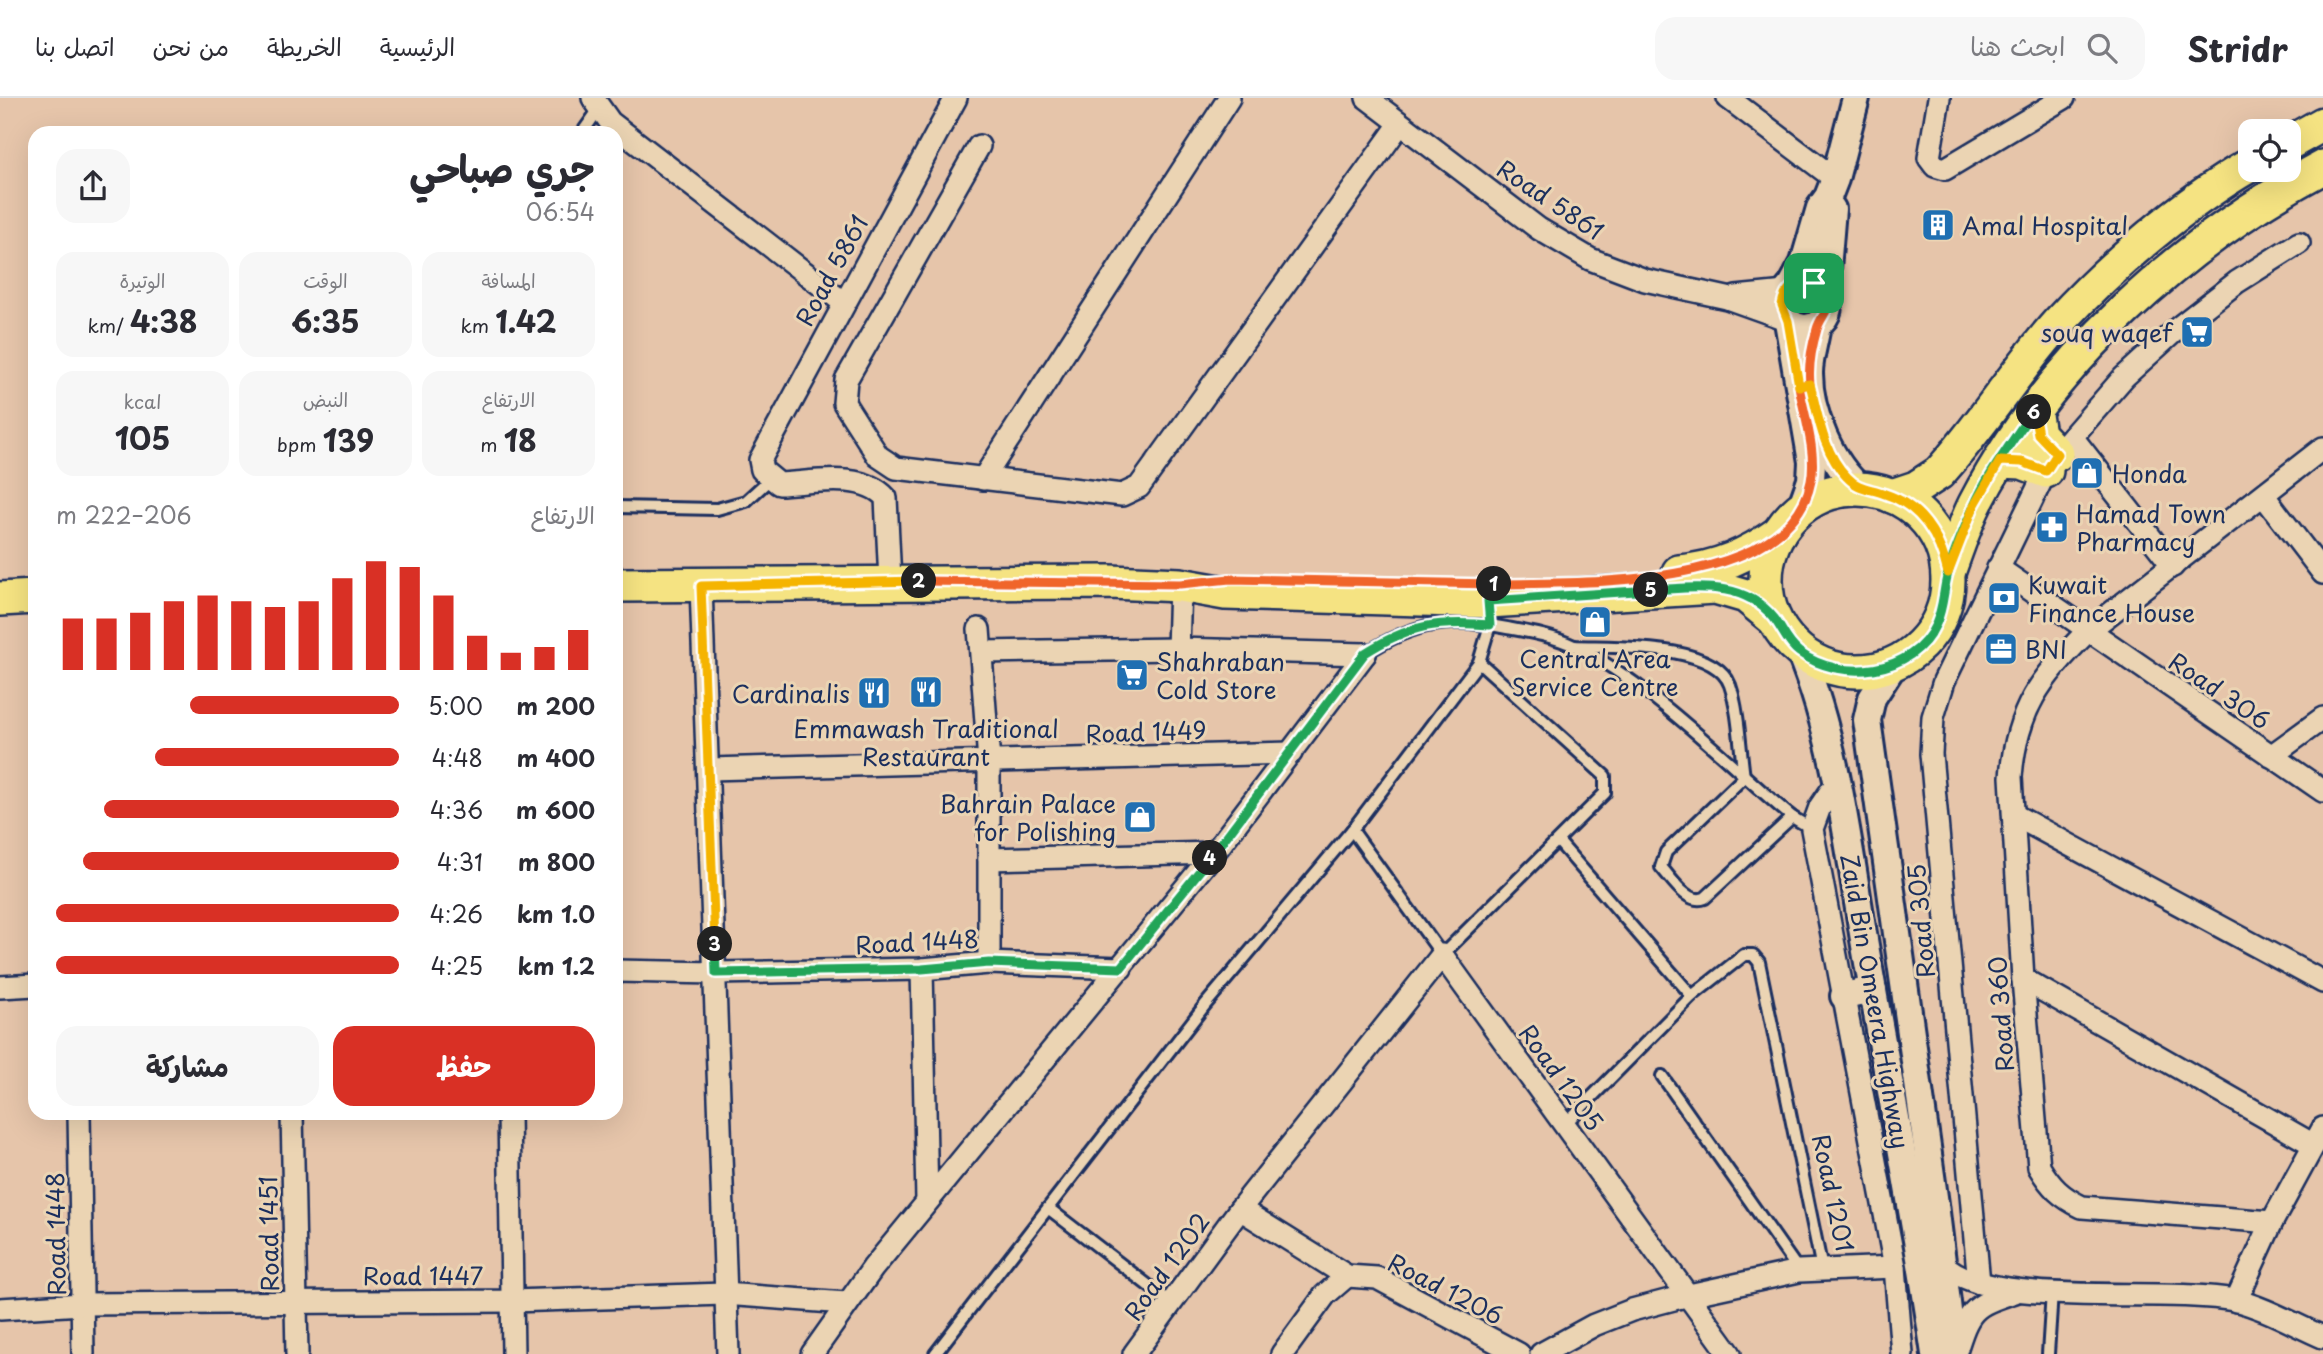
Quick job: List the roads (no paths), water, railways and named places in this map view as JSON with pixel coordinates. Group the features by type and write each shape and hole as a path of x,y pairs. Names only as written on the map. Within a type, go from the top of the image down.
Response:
{"main road":[{"path":"2301,136 2323,124"},
{"path":"623,585 890,582 1180,584 1230,579 1473,584 1573,582 1700,570 1742,556 1779,533 1801,508 1829,494 1876,493 1916,488 1939,473 2059,322 2143,243 2203,192 2238,171"},
{"path":"1779,533 1769,556 1766,582 1774,618 1786,638 1800,652 1821,665 1845,671 1870,671 1894,664 1917,648 1935,627 1945,601 1948,573 1974,506 2034,409 2087,346 2226,225 2317,174"},
{"path":"2034,409 2038,434 2058,454"},
{"path":"2000,461 2022,462 2058,454"},
{"path":"1876,493 1913,509 1931,527 1942,549 1948,573"},
{"path":"1180,584 1225,593 1489,613 1715,587 1746,596 1774,618"},
{"path":"0,599 28,597"}],"street":[{"name":"Road 5861","path":"766,474 760,460 763,450 956,98"},
{"path":"983,479 1229,98"},
{"name":"Road 5861","path":"1367,98 1539,229 1590,259 1645,280 1727,298 1787,320"},
{"path":"1728,98 1831,188 1825,293 1828,311 1818,325 1804,385 1812,461 1811,480 1801,508"},
{"path":"1856,98 1831,188 1820,208 1804,263 1788,289 1782,305 1804,385 1833,459 1846,476 1876,493"},
{"path":"1939,98 1929,158 1935,166 1945,169 2064,98"},
{"path":"596,104 615,126"},
{"path":"979,146 846,380 844,403 877,456 896,468 1122,495 1139,486 1400,124"},
{"path":"623,132 844,303"},
{"name":"Road 305","path":"1979,1283 1931,735 1941,690 1998,568 2058,454 2124,377 2179,327 2237,282 2300,243"},
{"path":"1788,289 1805,282 1814,283 1825,293"},
{"name":"Road 5861","path":"1727,298 1788,289"},
{"path":"1787,320 1802,328 1818,325"},
{"name":"Road 360","path":"2272,1222 2082,1207 2064,1198 2049,1184 2039,1167 2023,979 2013,751 2024,713 2044,677 2088,632 2323,448"},
{"path":"2058,454 2173,566"},
{"path":"766,474 779,484 861,482 880,491 886,498 890,582"},
{"path":"2264,496 2323,573"},
{"path":"1998,568 2088,632"},
{"path":"1178,649 1180,584"},
{"path":"701,586 710,769 724,1294 728,1354"},
{"path":"979,628 989,762 989,963"},
{"name":"Road 306","path":"2088,632 2323,791"},
{"path":"982,652 1178,649 1365,653"},
{"name":"Zaid Bin Omeera Highway","path":"1800,652 1818,703 1837,782 1913,1201 1935,1354"},
{"path":"812,1354 846,1303 927,1201 1214,853 1365,653"},
{"name":"Zaid Bin Omeera Highway","path":"1894,664 1872,698 1867,720 1954,1354"},
{"path":"2271,756 2323,718"},
{"name":"Road 1449","path":"710,769 1290,753"},
{"path":"1837,782 1819,807 1812,829 1895,1267 1902,1354"},
{"path":"2014,815 2323,982"},
{"path":"989,859 1214,853"},
{"name":"Road 1205","path":"1442,955 1730,1354"},
{"name":"Road 1202","path":"1134,1354 1240,1209 1442,955"},
{"name":"Road 1448","path":"623,971 716,973 922,969 989,963 1121,968"},
{"path":"922,969 927,1201"},
{"path":"2023,979 2318,1137 2272,1222 2236,1301"},
{"path":"0,987 28,985"},
{"path":"1844,996 1873,990"},
{"name":"Road 1448","path":"79,1120 83,1354"},
{"name":"Road 1451","path":"292,1120 297,1354"},
{"path":"509,1120 513,1354"},
{"path":"1240,1209 1348,1276 1325,1295 1282,1354"},
{"path":"1942,1264 1963,1280 2017,1291 2236,1301 2323,1337"},
{"path":"1822,1269 1895,1267"},
{"name":"Road 1201","path":"1541,1354 1594,1325 1632,1310 1799,1271 1822,1269"},
{"name":"Road 1206","path":"1348,1276 1377,1278 1519,1354"},
{"path":"1954,1354 1963,1330 1978,1307 1994,1297 2017,1291"},
{"name":"Road 1447","path":"0,1309 82,1304 512,1301 724,1294 846,1303"}],"lane":[{"path":"585,126 596,104"},
{"path":"623,507 717,509 732,506 746,501 766,474"},
{"path":"935,1354 1205,1005 1352,830 1479,662 1489,613"},
{"path":"1365,653 1414,627 1489,613 1574,646 1657,702 1792,817 1812,829"},
{"path":"1574,646 1684,653 1717,669 1730,685 1744,777"},
{"path":"1442,955 1605,793 1605,776 1479,662"},
{"path":"1744,777 1666,852 1661,867 1690,898 1698,901 1705,898 1792,817"},
{"name":"Road 1205","path":"1352,830 1442,955"},
{"path":"1558,841 1692,996"},
{"name":"Road 1201","path":"1564,1125 1692,996 1744,955 1754,956 1759,962 1822,1269"},
{"path":"1662,1076 1799,1271"},
{"path":"1048,1208 1171,1303"},
{"path":"2048,1354 2052,1292"}],"place":[{"name":"Amal Hospital","path":"1938,225"},
{"name":"souq waqef","path":"2197,332"},
{"name":"Honda","path":"2087,473"},
{"name":"Hamad Town Pharmacy","path":"2052,527"},
{"name":"Kuwait Finance House","path":"2004,598"},
{"name":"Central Area Service Centre","path":"1595,622"},
{"name":"BNI","path":"2001,649"},
{"name":"Shahraban Cold Store","path":"1132,675"},
{"name":"Emmawash Traditional Restaurant","path":"926,692"},
{"name":"Cardinalis","path":"874,693"},
{"name":"Bahrain Palace for Polishing","path":"1140,817"}]}
